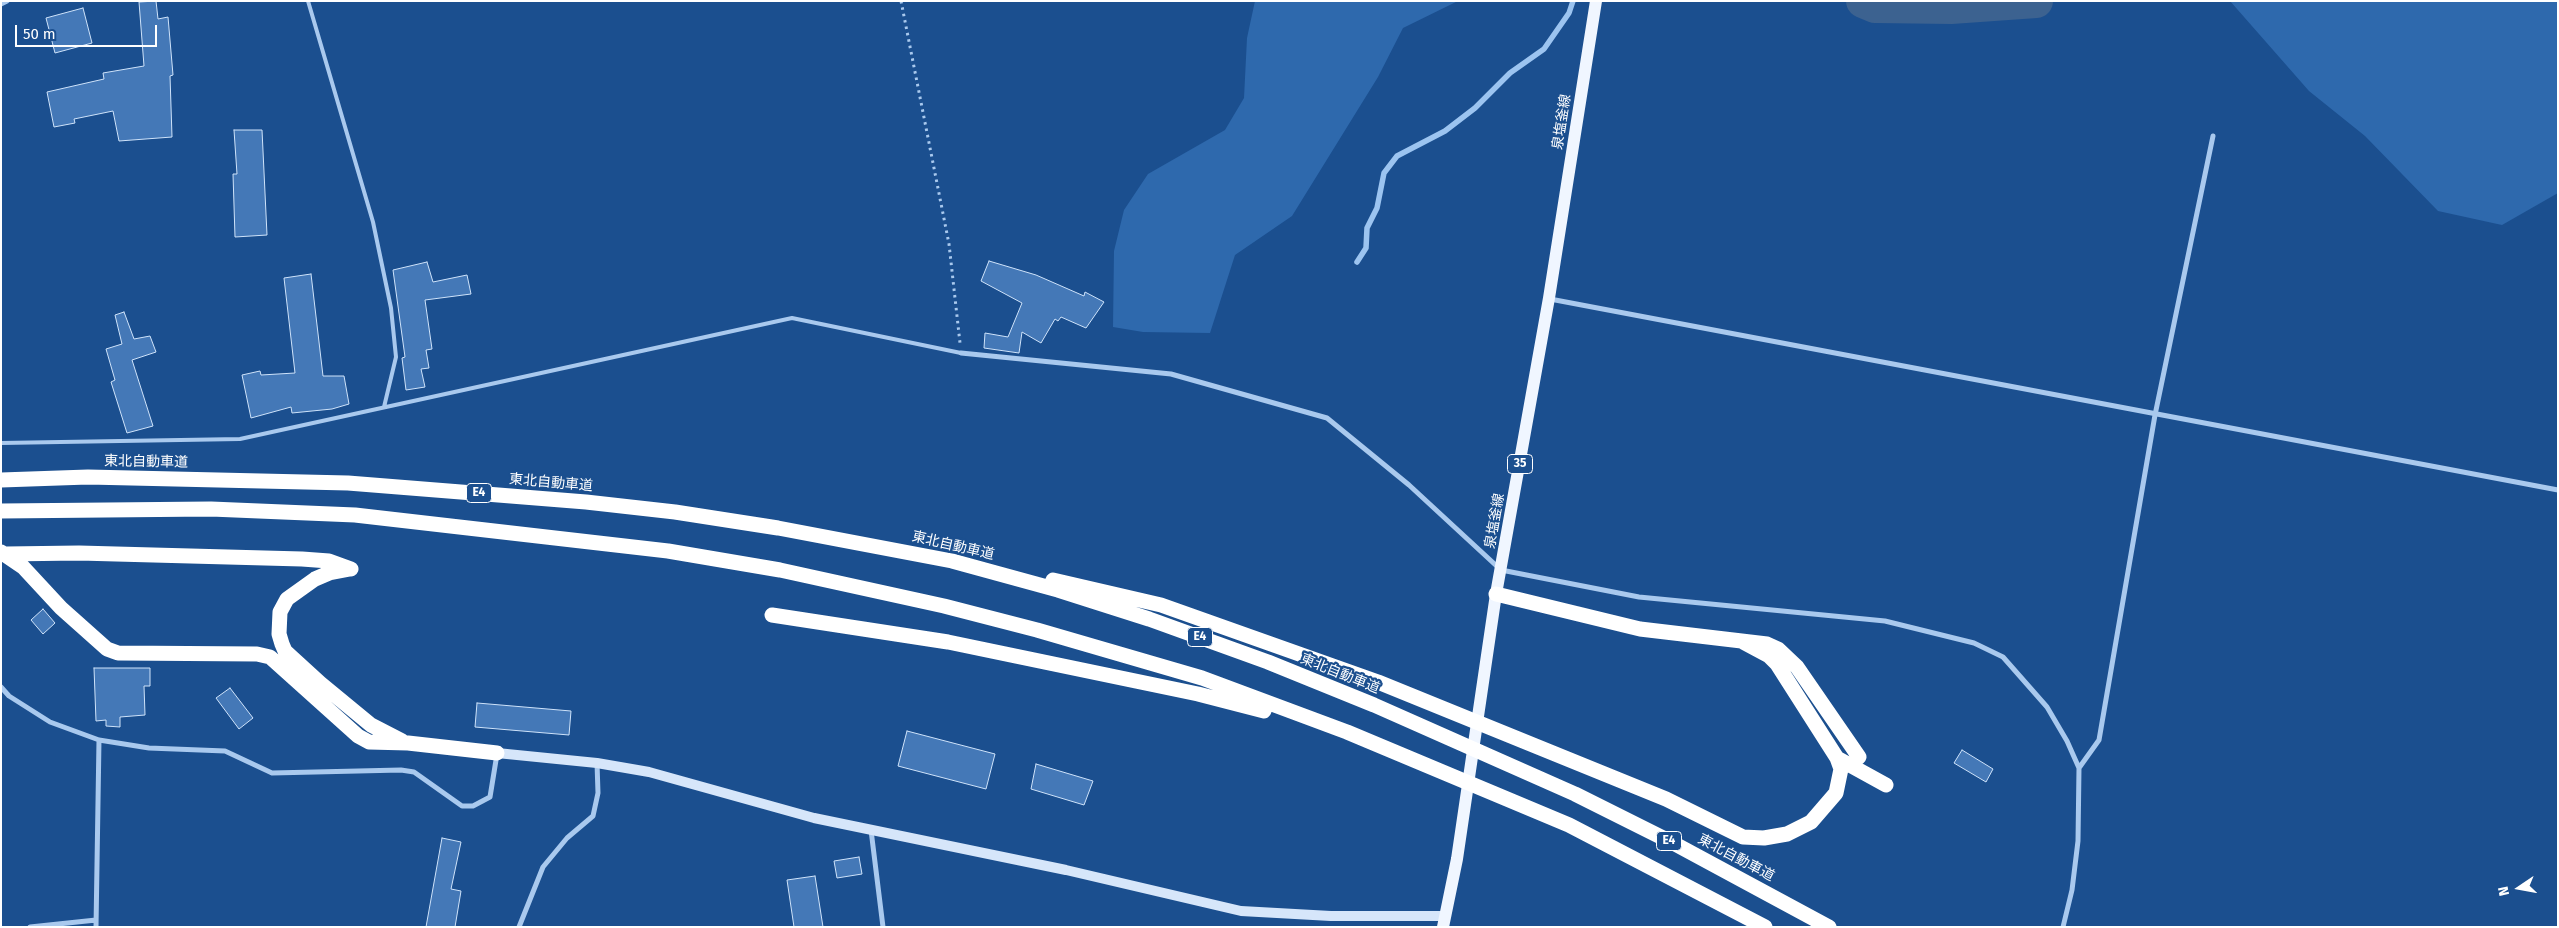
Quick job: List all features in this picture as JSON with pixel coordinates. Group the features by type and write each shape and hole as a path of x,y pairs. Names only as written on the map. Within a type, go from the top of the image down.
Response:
{"highway":[{"name":"東北自動車道","path":"1,480 88,477 348,483 576,501 675,512 768,526 866,543 952,562 1058,590 1149,619 1268,662 1506,762 1675,844 1829,927"},
{"name":"E4","path":"1,511 211,509 355,515 535,534 677,552 856,586 1037,630 1202,678 1347,732 1569,825 1766,927"},
{"path":"4,553 78,553 329,561 351,569 329,572 298,589 287,599 280,618 279,634 282,644 285,651 320,683 371,725 390,737 408,743"},
{"path":"4,553 23,567 94,640 107,649 118,653 257,654 270,657 358,736 369,742 408,743 497,753"},
{"path":"952,562 1075,584 1161,605 1378,682 1666,799 1743,837 1764,838 1787,834 1811,822 1836,793 1841,769 1837,758 1777,664 1769,656 1741,641"},
{"path":"1496,594 1640,629 1768,644 1789,657 1859,757"},
{"path":"772,615 948,642 1198,694 1347,732"},
{"path":"1837,758 1886,785"}],"main road":[{"name":"泉塩釜線","path":"1444,921 1457,859 1496,594 1549,298 1596,1"}],"street":[{"path":"1,4 7,1"},
{"path":"2079,768 2099,740 2155,415 2213,136"},
{"path":"1549,298 2155,415 2558,490"},
{"path":"962,353 1171,374 1327,418 1409,485 1501,570 1638,597 1885,621 1974,643 2002,657 2047,707 2067,741 2079,768 2078,841 2072,890 2063,927"},
{"path":"1,687 9,696 50,722 99,740 149,748 225,751 272,773 401,770 414,772 451,800 467,806 484,802 490,797 496,771 497,753 597,763 649,772 814,818 1066,870 1241,911 1444,921"},
{"path":"96,927 99,740"},
{"path":"519,927 543,866 567,838 592,816 598,793 597,763"},
{"path":"871,830 883,927"},
{"path":"30,927 96,920"}],"lane":[{"path":"308,1 372,222 391,308 396,357 384,407"},
{"path":"1,443 240,439 792,318 962,353"}],"path":[{"path":"901,1 949,244 962,353"}],"shaded area":[{"path":"1255,1 1458,1 1403,28 1378,77 1292,216 1235,255 1210,333 1143,332 1113,327 1114,251 1124,210 1148,174 1225,130 1244,98 1247,38"},
{"path":"2230,1 2558,1 2558,193 2502,225 2438,211 2365,136 2309,91"}],"building":[{"path":"156,1 158,19 168,17 173,75 170,76 172,137 119,141 113,111 74,119 75,123 54,127 47,92 104,79 103,73 144,66 139,2"},
{"path":"83,8 92,43 55,53 46,18"},
{"path":"234,130 262,130 267,235 235,237 233,174 237,174"},
{"path":"989,261 1036,275 1084,296 1085,292 1104,302 1086,328 1061,317 1058,321 1055,319 1041,343 1022,332 1019,353 984,348 985,333 1008,337 1022,303 981,281"},
{"path":"427,262 433,282 467,275 471,294 425,300 432,349 426,350 429,368 421,369 425,387 406,390 402,358 405,357 393,270"},
{"path":"311,274 323,376 344,376 349,404 332,409 292,413 291,407 251,418 242,375 260,371 261,375 295,373 284,278"},
{"path":"124,312 134,339 150,336 156,352 132,360 153,426 127,433 111,382 115,380 106,349 122,344 115,315"},
{"path":"43,609 55,623 43,634 31,620"},
{"path":"94,668 150,668 150,686 144,686 145,715 120,717 120,727 106,726 106,720 96,721"},
{"path":"230,688 253,718 239,729 216,698"},
{"path":"477,703 571,711 569,735 475,727"},
{"path":"907,731 995,754 986,789 898,766"},
{"path":"1962,750 1993,769 1986,782 1954,763"},
{"path":"1036,764 1093,781 1084,805 1031,789"},
{"path":"442,838 461,842 451,889 461,891 455,927 426,927"},
{"path":"859,857 862,874 837,878 834,861"},
{"path":"815,876 823,927 794,927 787,880"}],"waterway":[{"path":"1357,262 1366,248 1367,228 1377,208 1384,173 1397,156 1445,131 1475,108 1510,73 1544,49 1569,13 1573,1"},
{"path":"1863,1 1875,6 1951,7 2036,1"}]}
